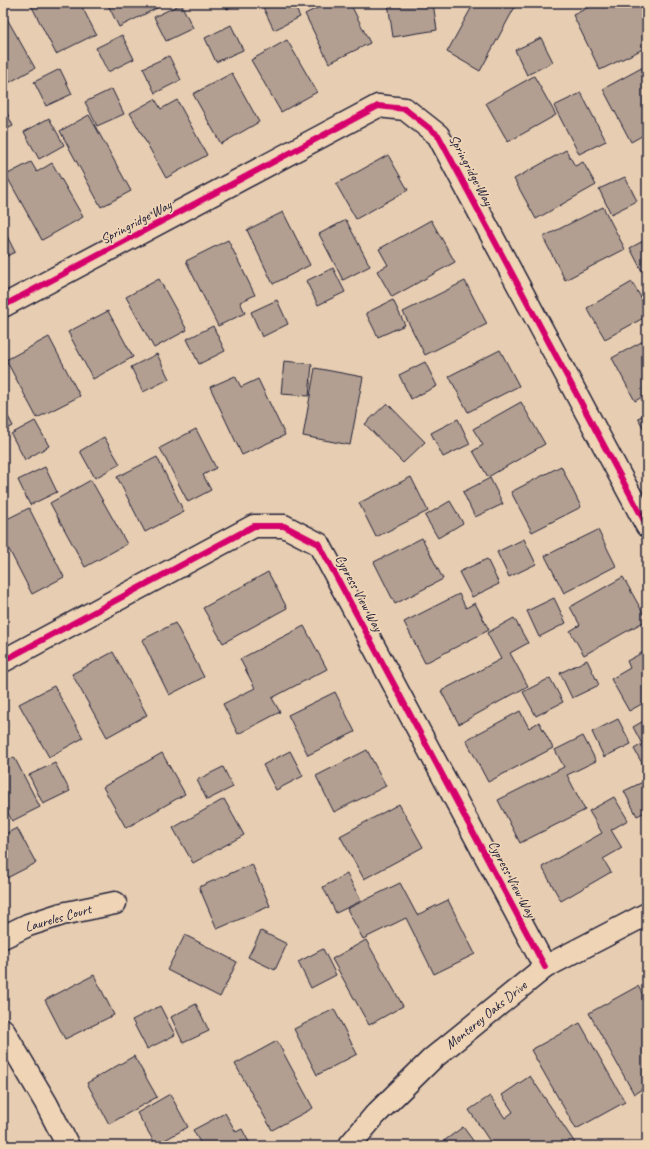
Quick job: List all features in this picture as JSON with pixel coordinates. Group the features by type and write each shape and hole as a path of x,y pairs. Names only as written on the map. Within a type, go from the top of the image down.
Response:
{"street":[{"name":"Springridge Way","path":"3,306 378,106 405,109 438,135 647,526"},
{"name":"Cypress View Way","path":"3,661 254,526 284,526 319,544 545,967"},
{"name":"Laureles Court","path":"3,936 28,925 62,914 115,903"},
{"name":"Monterey Oaks Drive","path":"349,1146 375,1115 432,1059 545,967 647,914"},
{"path":"3,1030 46,1103 68,1146"}],"building":[{"path":"30,3 80,3 96,34 56,54"},
{"path":"107,3 159,3 161,6 119,27"},
{"path":"224,3 240,3 227,9"},
{"path":"266,3 293,3 300,17 274,30 262,5"},
{"path":"327,3 350,3 370,43 329,63 305,14"},
{"path":"388,3 433,3 437,30 393,37"},
{"path":"474,3 513,3 516,5 480,71 447,52"},
{"path":"597,3 647,3 647,47 600,70 573,15"},
{"path":"181,4 193,28 166,41 154,17"},
{"path":"6,17 35,68 3,86 3,18"},
{"path":"231,25 243,50 216,62 205,38"},
{"path":"122,35 134,59 108,72 96,48"},
{"path":"541,38 553,62 527,75 515,50"},
{"path":"287,40 317,92 281,112 251,60"},
{"path":"169,56 181,80 155,93 143,68"},
{"path":"647,65 647,133 631,142 603,89"},
{"path":"60,69 72,94 46,106 34,82"},
{"path":"232,73 259,122 221,144 193,94"},
{"path":"534,76 556,115 508,142 486,103"},
{"path":"112,89 124,114 97,126 85,102"},
{"path":"581,93 606,141 579,154 554,106"},
{"path":"155,99 161,109 177,100 207,155 166,178 130,113"},
{"path":"3,105 13,126 3,131"},
{"path":"89,115 131,191 101,207 60,131"},
{"path":"49,118 64,145 39,159 24,132"},
{"path":"566,150 575,166 583,162 596,185 536,219 514,179"},
{"path":"388,155 408,190 356,219 336,184"},
{"path":"31,162 37,172 52,163 83,217 42,240 6,175"},
{"path":"625,177 637,201 611,214 599,189"},
{"path":"603,207 625,249 565,280 543,237"},
{"path":"283,212 310,265 273,284 247,230"},
{"path":"346,220 370,266 343,280 319,234"},
{"path":"431,220 455,262 392,297 377,271 388,265 379,249"},
{"path":"3,228 15,252 3,258"},
{"path":"647,239 647,271 643,273 630,248"},
{"path":"228,240 255,295 240,302 245,313 218,326 186,261"},
{"path":"333,268 345,292 318,305 306,281"},
{"path":"159,279 187,330 154,348 126,297"},
{"path":"465,281 487,324 425,355 403,312"},
{"path":"632,282 647,308 647,316 605,339 587,308"},
{"path":"277,300 288,324 262,337 251,312"},
{"path":"393,300 405,325 378,337 366,313"},
{"path":"108,311 133,357 93,379 68,332"},
{"path":"213,326 225,351 199,364 187,339"},
{"path":"49,337 80,396 37,418 6,360"},
{"path":"647,339 647,394 635,401 612,358"},
{"path":"500,350 519,386 468,412 449,376"},
{"path":"157,354 169,379 143,392 131,367"},
{"path":"284,361 312,364 309,396 281,394"},
{"path":"425,362 437,386 411,399 399,375"},
{"path":"315,368 363,377 350,445 303,436"},
{"path":"235,376 241,387 258,379 285,435 242,455 210,387"},
{"path":"521,402 545,444 488,477 473,451 483,445 473,429"},
{"path":"387,403 425,442 403,463 365,424"},
{"path":"3,407 13,426 3,431"},
{"path":"647,413 647,435 638,418"},
{"path":"458,419 470,444 443,457 431,433"},
{"path":"35,421 49,446 25,460 11,434"},
{"path":"196,429 216,468 203,475 211,490 188,502 160,448"},
{"path":"104,437 120,464 95,478 80,451"},
{"path":"157,457 184,512 145,532 117,477"},
{"path":"561,466 581,507 532,532 511,492"},
{"path":"45,467 57,492 30,505 18,480"},
{"path":"411,477 428,511 376,537 359,503"},
{"path":"490,478 503,504 475,517 463,492"},
{"path":"91,480 127,544 85,567 50,503"},
{"path":"450,501 463,523 438,538 425,516"},
{"path":"29,508 64,577 32,594 3,538 3,521"},
{"path":"598,530 616,566 564,593 545,556"},
{"path":"422,538 443,579 395,604 374,562"},
{"path":"524,539 536,564 509,577 497,552"},
{"path":"487,559 499,584 472,597 459,572"},
{"path":"268,572 287,608 223,643 203,608"},
{"path":"623,577 647,620 584,655 570,631 580,625 570,607"},
{"path":"459,594 466,608 475,603 489,630 425,663 404,622"},
{"path":"554,598 566,623 539,637 527,611"},
{"path":"514,618 528,643 510,653 528,686 459,724 441,691 501,659 487,633"},
{"path":"175,623 204,677 169,695 142,640"},
{"path":"304,626 327,669 272,698 280,712 238,734 223,704 255,688 240,659"},
{"path":"647,650 647,701 629,711 611,679 630,668 627,661"},
{"path":"113,652 147,715 107,737 72,674"},
{"path":"587,660 599,685 572,698 560,673"},
{"path":"550,678 563,702 536,716 523,692"},
{"path":"54,686 83,738 49,757 19,704"},
{"path":"335,692 355,732 308,755 288,715"},
{"path":"520,711 529,728 539,722 553,748 488,782 466,740"},
{"path":"618,719 631,744 604,757 592,732"},
{"path":"647,719 647,772 634,749 642,744 633,727"},
{"path":"583,736 596,761 567,775 585,810 520,843 498,800 564,767 555,750"},
{"path":"367,750 386,786 334,812 316,776"},
{"path":"290,751 303,776 276,790 263,765"},
{"path":"162,753 185,794 126,828 103,787"},
{"path":"14,757 40,807 12,821 3,803 3,763"},
{"path":"55,763 70,791 43,804 29,775"},
{"path":"223,767 233,787 207,800 197,780"},
{"path":"647,780 647,811 637,816 624,791"},
{"path":"614,797 628,820 611,830 622,848 603,859 611,872 561,901 542,867 602,833 589,811"},
{"path":"224,799 244,835 193,863 173,828"},
{"path":"399,804 423,847 364,879 340,836"},
{"path":"17,828 36,863 3,880 3,835"},
{"path":"252,864 270,906 217,929 199,887"},
{"path":"347,874 361,901 336,913 323,887"},
{"path":"400,883 417,915 448,900 475,954 434,974 406,918 363,939 347,909"},
{"path":"261,931 287,944 275,970 248,957"},
{"path":"185,935 237,962 220,997 167,970"},
{"path":"366,940 403,1006 369,1025 332,959"},
{"path":"323,949 336,975 311,988 298,962"},
{"path":"94,975 114,1015 65,1039 45,1000"},
{"path":"638,986 647,1002 647,1086 634,1094 589,1013"},
{"path":"196,1004 209,1031 183,1043 171,1017"},
{"path":"160,1006 175,1035 147,1049 132,1020"},
{"path":"334,1009 357,1054 317,1075 294,1029"},
{"path":"580,1023 625,1102 576,1129 531,1050"},
{"path":"277,1041 313,1108 272,1130 235,1064"},
{"path":"134,1056 157,1097 109,1124 87,1083"},
{"path":"530,1076 577,1146 493,1146 469,1110 490,1096 505,1118 513,1112 502,1095"},
{"path":"170,1094 188,1127 156,1145 137,1113"},
{"path":"225,1113 236,1132 242,1129 251,1146 202,1146 193,1130"},
{"path":"463,1127 477,1146 437,1146"},
{"path":"3,1129 12,1146 3,1146"}],"cycle path":[{"path":"3,306 378,106 405,109 438,135 647,526"},
{"path":"3,661 254,526 284,526 319,544 545,967"}]}
